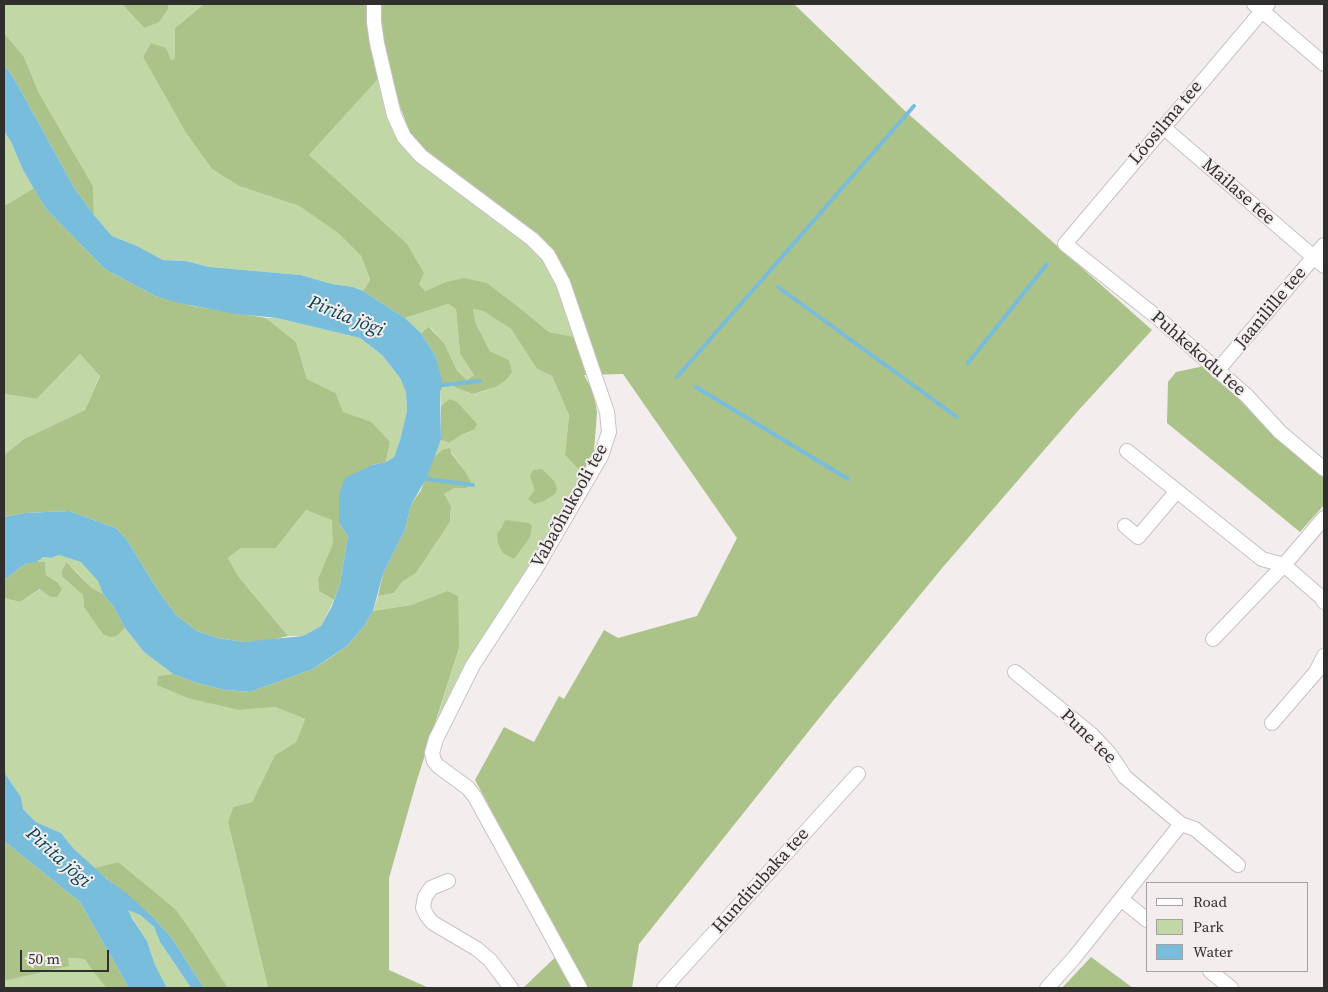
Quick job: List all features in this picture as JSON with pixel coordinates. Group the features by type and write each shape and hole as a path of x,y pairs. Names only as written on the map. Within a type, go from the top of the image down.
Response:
{"street":[{"name":"Vabaõhukooli tee","path":"374,4 377,43 394,115 404,137 421,156 532,239 548,255 563,283 607,412 609,432 601,456 535,570 473,665 436,739 432,752 438,766 468,788 476,797 580,988"},
{"path":"1261,6 1324,64"},
{"name":"Lõosilma tee","path":"1065,244 1261,6"},
{"name":"Mailase tee","path":"1163,127 1319,262"},
{"name":"Puhkekodu tee","path":"1065,244 1158,318 1247,396 1280,432 1324,470"},
{"name":"Jaanilille tee","path":"1217,370 1319,262 1324,245"},
{"path":"1127,451 1262,559 1284,565 1322,596"},
{"path":"1125,526 1138,537 1177,491"},
{"path":"1213,639 1284,565 1324,518"},
{"path":"1272,723 1316,672 1324,656"},
{"name":"Pune tee","path":"1015,672 1092,736 1109,753 1125,777 1182,824 1195,828 1238,865"},
{"name":"Hunditubaka tee","path":"664,988 858,774"},
{"path":"1047,988 1074,958 1182,824"},
{"path":"448,881 431,888 424,897 423,908 427,916 433,923 477,949 490,960 511,988"},
{"path":"1121,899 1146,919"},
{"path":"1211,972 1231,988"}],"green space":[{"path":"4,4 122,4 144,28 168,9 168,4 204,4 175,28 175,60 171,60 151,43 143,57 186,133 212,169 239,186 299,206 338,233 361,256 370,281 363,291 301,275 209,267 186,261 163,260 137,246 112,236 94,215 93,186 39,93 24,57 4,33"},
{"path":"122,4 168,4 168,9 159,22 144,28"},
{"path":"204,4 794,4 904,110 1152,330 1077,412 943,567 828,707 639,944 632,988 523,988 565,948 475,780 504,727 534,742 559,696 564,699 604,630 618,638 697,616 737,538 623,374 584,375 594,393 597,413 594,451 583,471 578,469 565,455 569,415 552,376 537,369 511,329 483,311 473,309 476,324 490,351 509,360 512,372 507,379 496,387 473,394 441,382 436,357 421,333 429,327 444,343 457,371 467,380 474,375 460,354 456,309 448,304 405,318 363,291 370,280 361,256 338,233 299,206 239,186 212,169 186,133 143,57 151,43 166,48 171,60 175,59 175,28","holes":["386,70 414,143 564,276 589,340 549,332 487,283 464,278 446,282 425,291 419,284 424,273 407,244 309,155"]},
{"path":"4,33 24,57 39,93 93,186 94,215 75,189 15,80 4,64"},
{"path":"380,76 388,114 528,241 544,258 555,277 577,338 549,332 487,283 446,282 425,291 309,155"},
{"path":"4,131 34,188 6,205 4,202"},
{"path":"34,188 46,209 105,269 155,296 193,306 266,318 296,342 307,379 336,393 343,412 371,422 390,442 386,462 372,465 339,523 348,536 340,584 334,600 319,591 318,579 333,543 332,520 306,510 276,548 241,548 228,558 238,576 288,636 268,641 244,642 218,638 197,631 176,615 157,589 127,540 116,528 69,511 24,513 4,517 4,455 24,439 85,410 100,376 80,354 37,399 4,394 4,202 6,205"},
{"path":"448,304 456,309 460,354 474,375 467,380 456,371 444,343 430,327 421,333 405,318"},
{"path":"473,309 483,311 511,329 537,369 552,376 569,415 565,455 578,469 583,471 560,517 475,652 435,725 459,648 447,591 411,605 373,611 378,596 394,593 402,582 416,573 450,522 451,506 443,494 454,488 466,488 473,485 451,452 442,450 434,457 441,440 449,443 463,434 474,430 449,399 441,406 440,392 443,385 441,382 473,394 481,392 496,387 509,360 490,351 476,324"},
{"path":"266,318 277,318 360,338 382,355 400,378 406,392 407,411 394,457 386,462 390,442 343,412 336,393 307,379 296,342"},
{"path":"80,354 100,375 85,410 24,439 4,455 4,394 37,399"},
{"path":"1204,366 1242,398 1274,433 1324,477 1324,505 1300,532 1167,423 1168,382 1176,372"},
{"path":"449,399 457,402 477,424 474,430 463,434 449,443 441,440 441,406"},
{"path":"450,448 451,453 473,485 466,488 454,488 444,494 451,506 450,522 416,573 402,582 394,593 378,596 383,574 405,530 411,505 421,490 434,457 442,450"},
{"path":"542,469 554,481 557,489 555,494 544,501 534,504 528,499 535,490 530,476 533,470"},
{"path":"306,510 333,520 333,543 318,579 319,591 334,600 321,626 303,636 288,636 238,576 228,558 241,548 276,548"},
{"path":"505,520 529,523 532,526 530,537 514,559 503,553 498,543 497,534"},
{"path":"59,555 82,562 99,581 103,594 92,588 76,571 65,563 62,570 83,595 84,607 117,636 125,628 144,652 173,674 158,676 239,710 275,707 305,719 296,742 275,755 252,802 233,807 228,822 268,988 228,988 199,943 118,862 94,868 74,849 61,833 36,822 23,809 21,797 6,775 4,764 4,598 20,602 41,589 50,597 57,582 46,575 45,562 37,562 43,557 51,558"},
{"path":"45,562 46,575 57,582 62,589 57,597 50,597 40,589 20,602 4,598 4,580 25,564"},
{"path":"66,562 92,588 103,594 113,606 125,628 117,636 110,637 103,634 84,607 83,595 62,576 62,570"},
{"path":"447,591 458,596 459,648 417,780 389,878 389,970 429,988 268,988 228,822 233,807 252,802 275,755 296,742 305,719 275,707 239,710 188,698 157,685 158,676 173,674 197,683 225,690 250,692 313,669 330,658 347,646 365,625 373,611 411,605"},
{"path":"4,841 80,902 129,988 106,988 84,959 68,958 69,966 4,981"},
{"path":"118,862 176,910 228,988 204,988 171,937 151,915 94,868"},
{"path":"127,909 140,915 154,927 160,942 191,988 167,988 155,965 147,941"},
{"path":"1091,957 1133,988 1062,988"},
{"path":"68,958 84,959 106,988 4,988 4,981 68,966"}],"water":[{"name":"Pirita jõgi","path":"4,64 15,80 75,189 112,236 137,246 163,260 186,261 209,267 301,275 332,284 353,287 363,291 405,318 421,333 436,357 443,385 440,392 441,440 426,479 411,505 405,530 383,574 373,611 365,625 347,646 313,669 250,692 225,690 197,683 173,674 144,652 125,628 113,606 103,594 98,581 81,562 59,555 51,558 43,557 37,562 25,564 4,580 4,517 24,513 69,511 116,528 127,540 157,589 176,615 197,631 218,638 244,642 303,636 321,626 332,606 340,584 348,536 339,523 339,494 345,478 394,457 407,411 406,392 400,378 382,355 360,338 277,318 236,314 179,303 155,296 105,269 46,209 23,170 4,131"},
{"name":"Pirita jõgi","path":"4,764 6,775 21,797 23,809 36,822 61,833 74,849 151,915 171,937 204,988 191,988 160,942 154,927 140,915 128,910 147,941 155,965 167,988 129,988 80,902 4,841"}],"waterway":[{"path":"677,377 914,106"},
{"path":"968,363 1047,264"},
{"path":"778,287 957,417"},
{"path":"443,385 480,381"},
{"path":"696,387 848,479"},
{"path":"426,479 473,485"}]}
